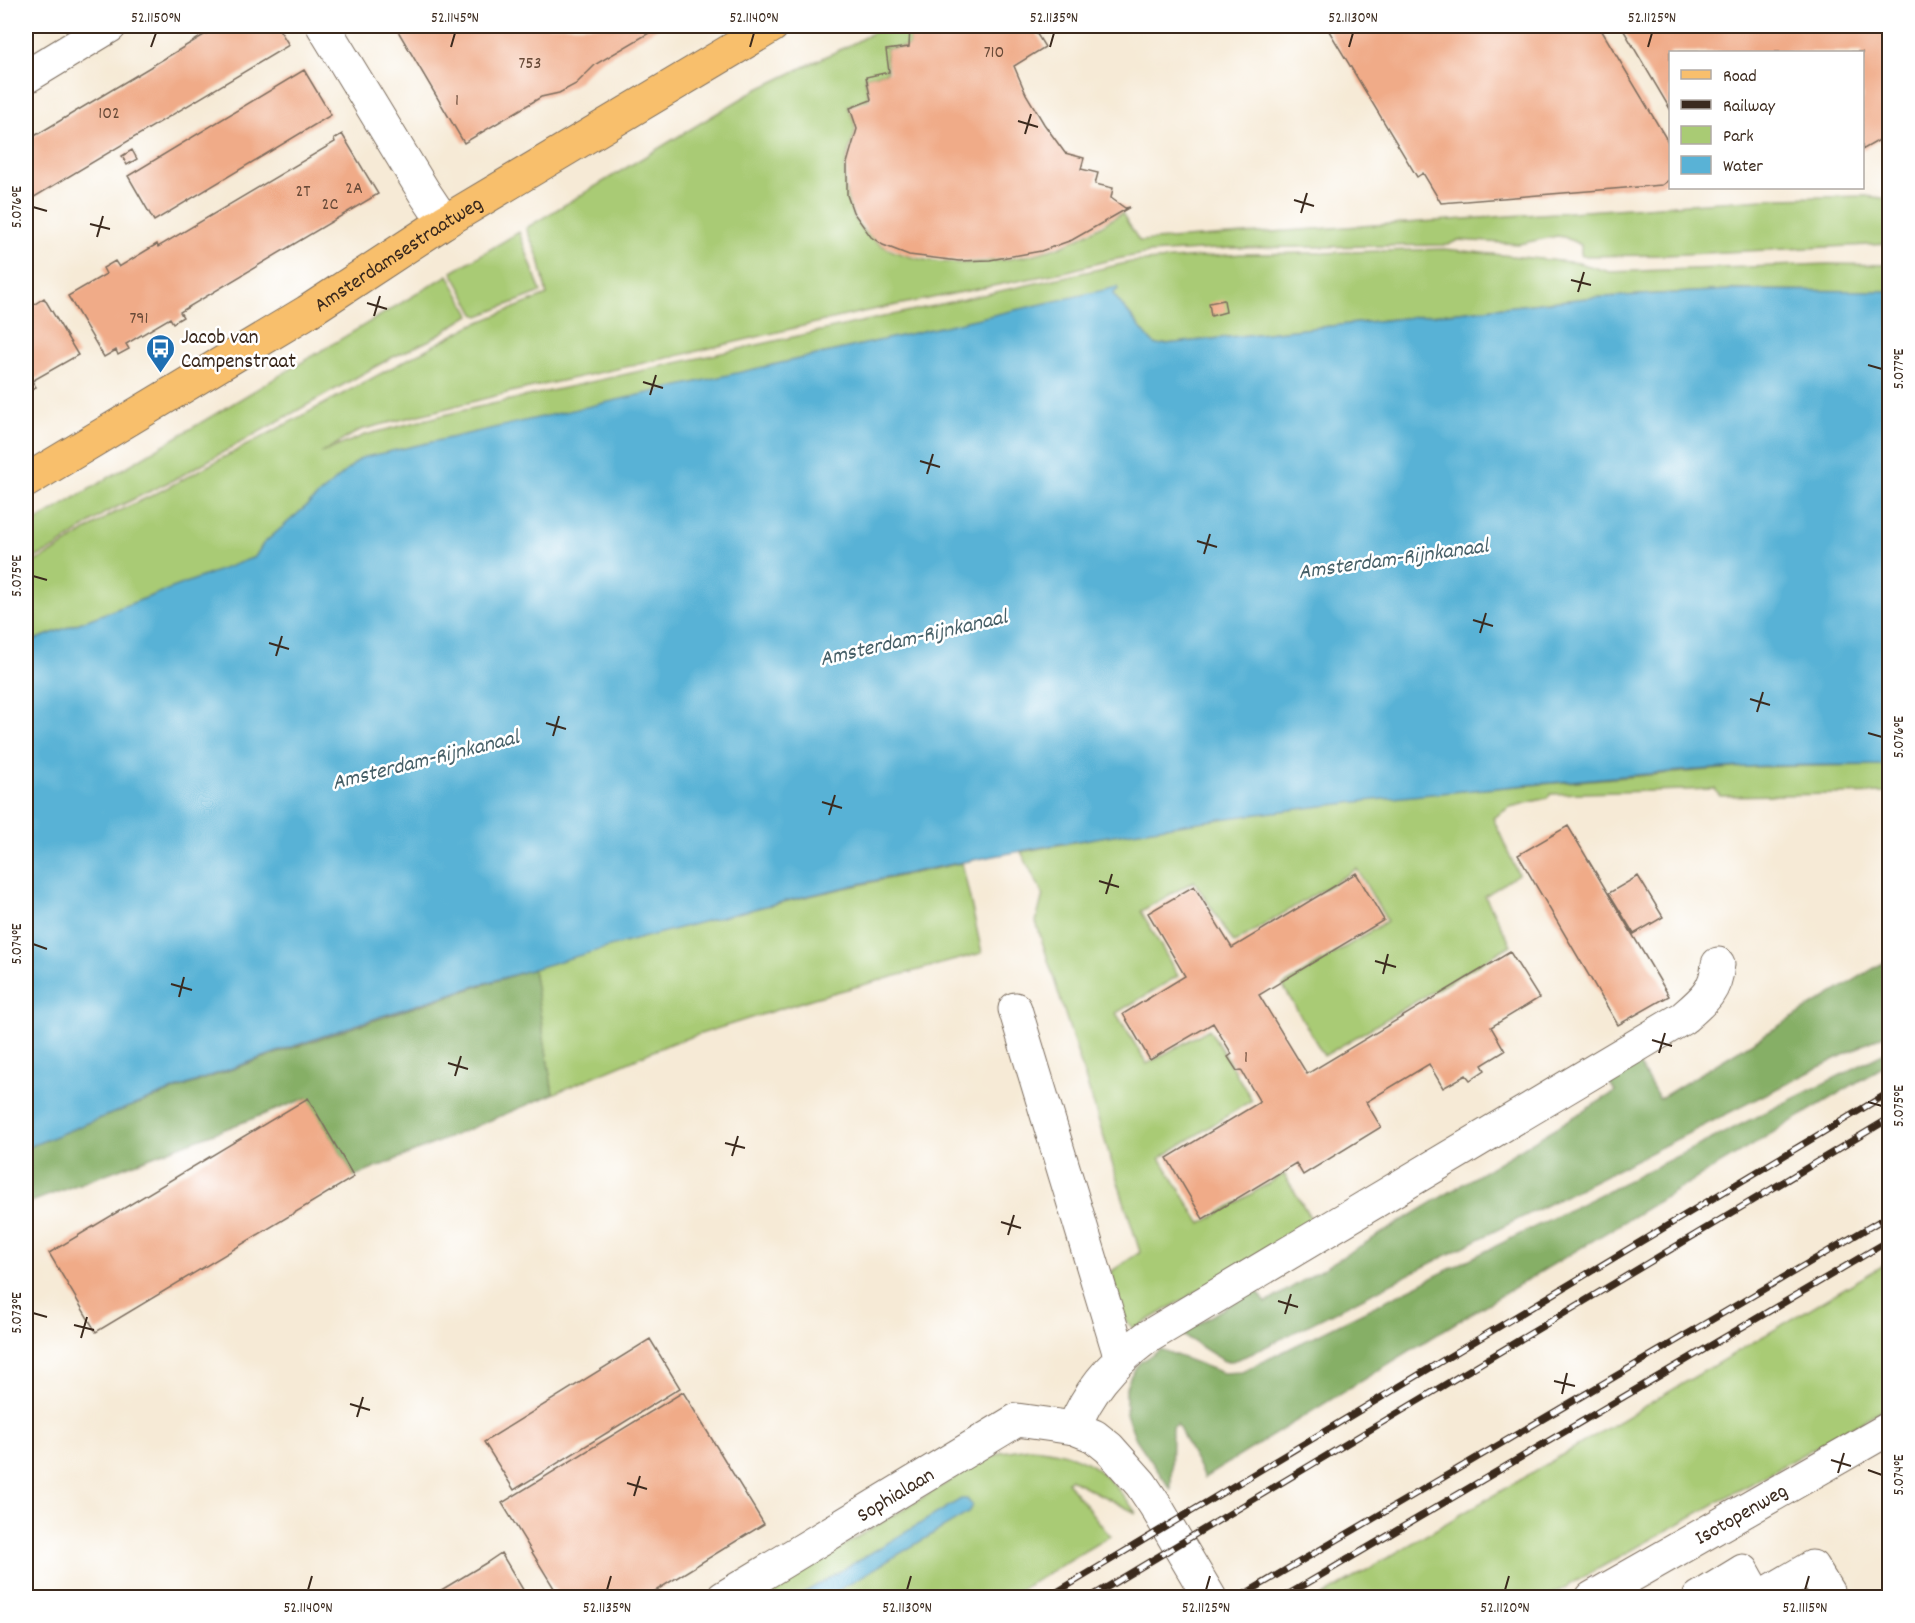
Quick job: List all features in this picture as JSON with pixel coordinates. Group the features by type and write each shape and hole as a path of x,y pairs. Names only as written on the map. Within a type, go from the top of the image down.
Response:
{"main road":[{"name":"Amsterdamsestraatweg","path":"26,480 307,312 444,222 772,26"}],"street":[{"path":"26,77 110,26"},
{"path":"323,26 444,222"},
{"path":"1074,1428 1089,1395 1121,1359 1146,1338 1683,1018 1703,1002 1717,979 1718,964"},
{"path":"1015,1009 1121,1359"},
{"name":"Sophialaan","path":"723,1598 1017,1420 1074,1428 1094,1436 1109,1448 1141,1484 1210,1598"},
{"name":"Isotopenweg","path":"1592,1598 1890,1428"},
{"path":"1698,1598 1743,1571 1758,1598 1812,1567 1831,1598"}],"green space":[{"path":"884,26 910,26 909,46 886,49 887,72 865,77 869,99 848,106 855,131 846,166 846,190 852,213 867,234 888,249 914,258 973,263 1030,255 1071,242 1122,213 1139,241 1779,198 1866,196 1889,199 1889,244 1665,255 1581,256 1581,245 1557,236 1519,244 1458,240 1448,245 1233,248 1149,253 862,312 515,391 360,430 321,453 365,435 456,412 1131,262 1242,254 1444,249 1579,263 1610,272 1828,264 1889,265 1889,291 1731,290 1587,298 1157,345 1152,343 1112,294 263,544 256,557 26,643 26,566 52,553 110,515 155,494 472,325 547,295 539,259 526,228 754,91"},
{"path":"519,232 541,292 479,316 475,314 452,272"},
{"path":"448,275 470,315 430,340 389,359 177,478 105,513 55,548 26,562 26,527"},
{"path":"1889,765 1889,793 1720,796 1715,789 1551,794 1547,798 1510,807 1493,818 1518,874 1485,896 1511,945 1324,1056 1283,986 1387,921 1357,869 1234,943 1194,881 1141,911 1178,976 1116,1013 1147,1064 1209,1029 1252,1100 1160,1158 1201,1224 1284,1174 1313,1222 1134,1329 1129,1324 1117,1303 1112,1271 1140,1252 1036,922 1043,894 1021,852 1105,836 1242,815 1399,796 1746,767"},
{"path":"962,863 982,953 814,998 672,1043 553,1094 533,969 639,938 746,911"},
{"path":"1889,959 1889,1032 1251,1354 1232,1361 1224,1361 1181,1334 1256,1289 1266,1303 1615,1092 1607,1078 1637,1061 1659,1099"},
{"path":"533,969 553,1094 354,1177 307,1098 26,1204 26,1148 278,1053"},
{"path":"1889,1051 1889,1063 1432,1337 1204,1478 1177,1424 1172,1427 1171,1490 1136,1439 1126,1414 1126,1388 1139,1363 1160,1349 1223,1373 1242,1372"},
{"path":"1889,1262 1889,1406 1548,1597 1321,1597"},
{"path":"1029,1448 1064,1453 1091,1465 1114,1485 1136,1513 1070,1479 1067,1482 1110,1536 1008,1597 757,1598 978,1464 1002,1452"}],"water":[{"name":"Amsterdam-Rijnkanaal","path":"1117,287 1118,289 1113,294 1152,342 1157,345 1587,298 1731,290 1889,291 1889,765 1715,769 1345,803 1106,836 947,865 761,907 547,965 441,997 232,1068 26,1148 26,643 255,557 263,544 361,458"},
{"path":"961,1499 967,1499 972,1505 968,1513 827,1597 797,1597"}],"building":[{"path":"219,26 277,26 289,45 26,202 26,141"},
{"path":"395,26 661,26 596,64 576,84 559,93 541,97 464,143"},
{"path":"910,26 1032,26 1045,47 1014,66 1026,94 1065,153 1084,158 1081,169 1098,173 1095,184 1113,188 1111,198 1125,208 1130,207 1072,240 1041,251 990,260 959,261 909,255 883,245 871,237 853,212 847,195 847,163 857,129 850,108 871,100 866,77 889,72 886,50 909,47"},
{"path":"1326,26 1599,26 1669,143 1669,180 1662,185 1441,203 1423,173 1417,177"},
{"path":"1621,26 1890,26 1890,134 1864,149 1864,51 1669,51 1669,107"},
{"path":"304,70 331,115 154,221 128,176"},
{"path":"342,134 378,194 180,312 183,317 173,323 170,318 126,344 129,349 118,355 116,350 104,357 68,296 106,274 103,268 115,261 119,267 157,244 158,247 335,142 334,139"},
{"path":"132,150 137,159 127,165 122,156"},
{"path":"44,298 78,355 32,381 36,387 26,394 26,310"},
{"path":"1224,300 1226,312 1211,316 1209,303"},
{"path":"1568,826 1669,996 1618,1025 1518,855"},
{"path":"1356,873 1384,920 1259,995 1307,1074 1510,952 1539,998 1491,1027 1505,1051 1482,1065 1485,1070 1470,1080 1466,1075 1443,1088 1429,1064 1366,1102 1381,1127 1303,1175 1296,1163 1203,1219 1167,1158 1260,1102 1241,1070 1237,1071 1228,1057 1232,1054 1213,1023 1150,1060 1123,1014 1185,976 1148,913 1194,886 1232,948"},
{"path":"1638,876 1663,917 1634,934 1609,893"},
{"path":"308,1098 354,1177 96,1332 49,1253"},
{"path":"650,1339 680,1388 514,1490 484,1442"},
{"path":"683,1392 764,1524 644,1598 560,1598 502,1503"},
{"path":"501,1553 528,1598 428,1598 486,1563"},
{"path":"26,1579 37,1598 26,1598"}],"railway":[{"path":"1047,1598 1890,1092"},
{"path":"1089,1598 1890,1118"},
{"path":"1238,1598 1890,1215"},
{"path":"1282,1598 1890,1240"}],"place":[{"name":"Jacob van Campenstraat","path":"160,374"}]}
